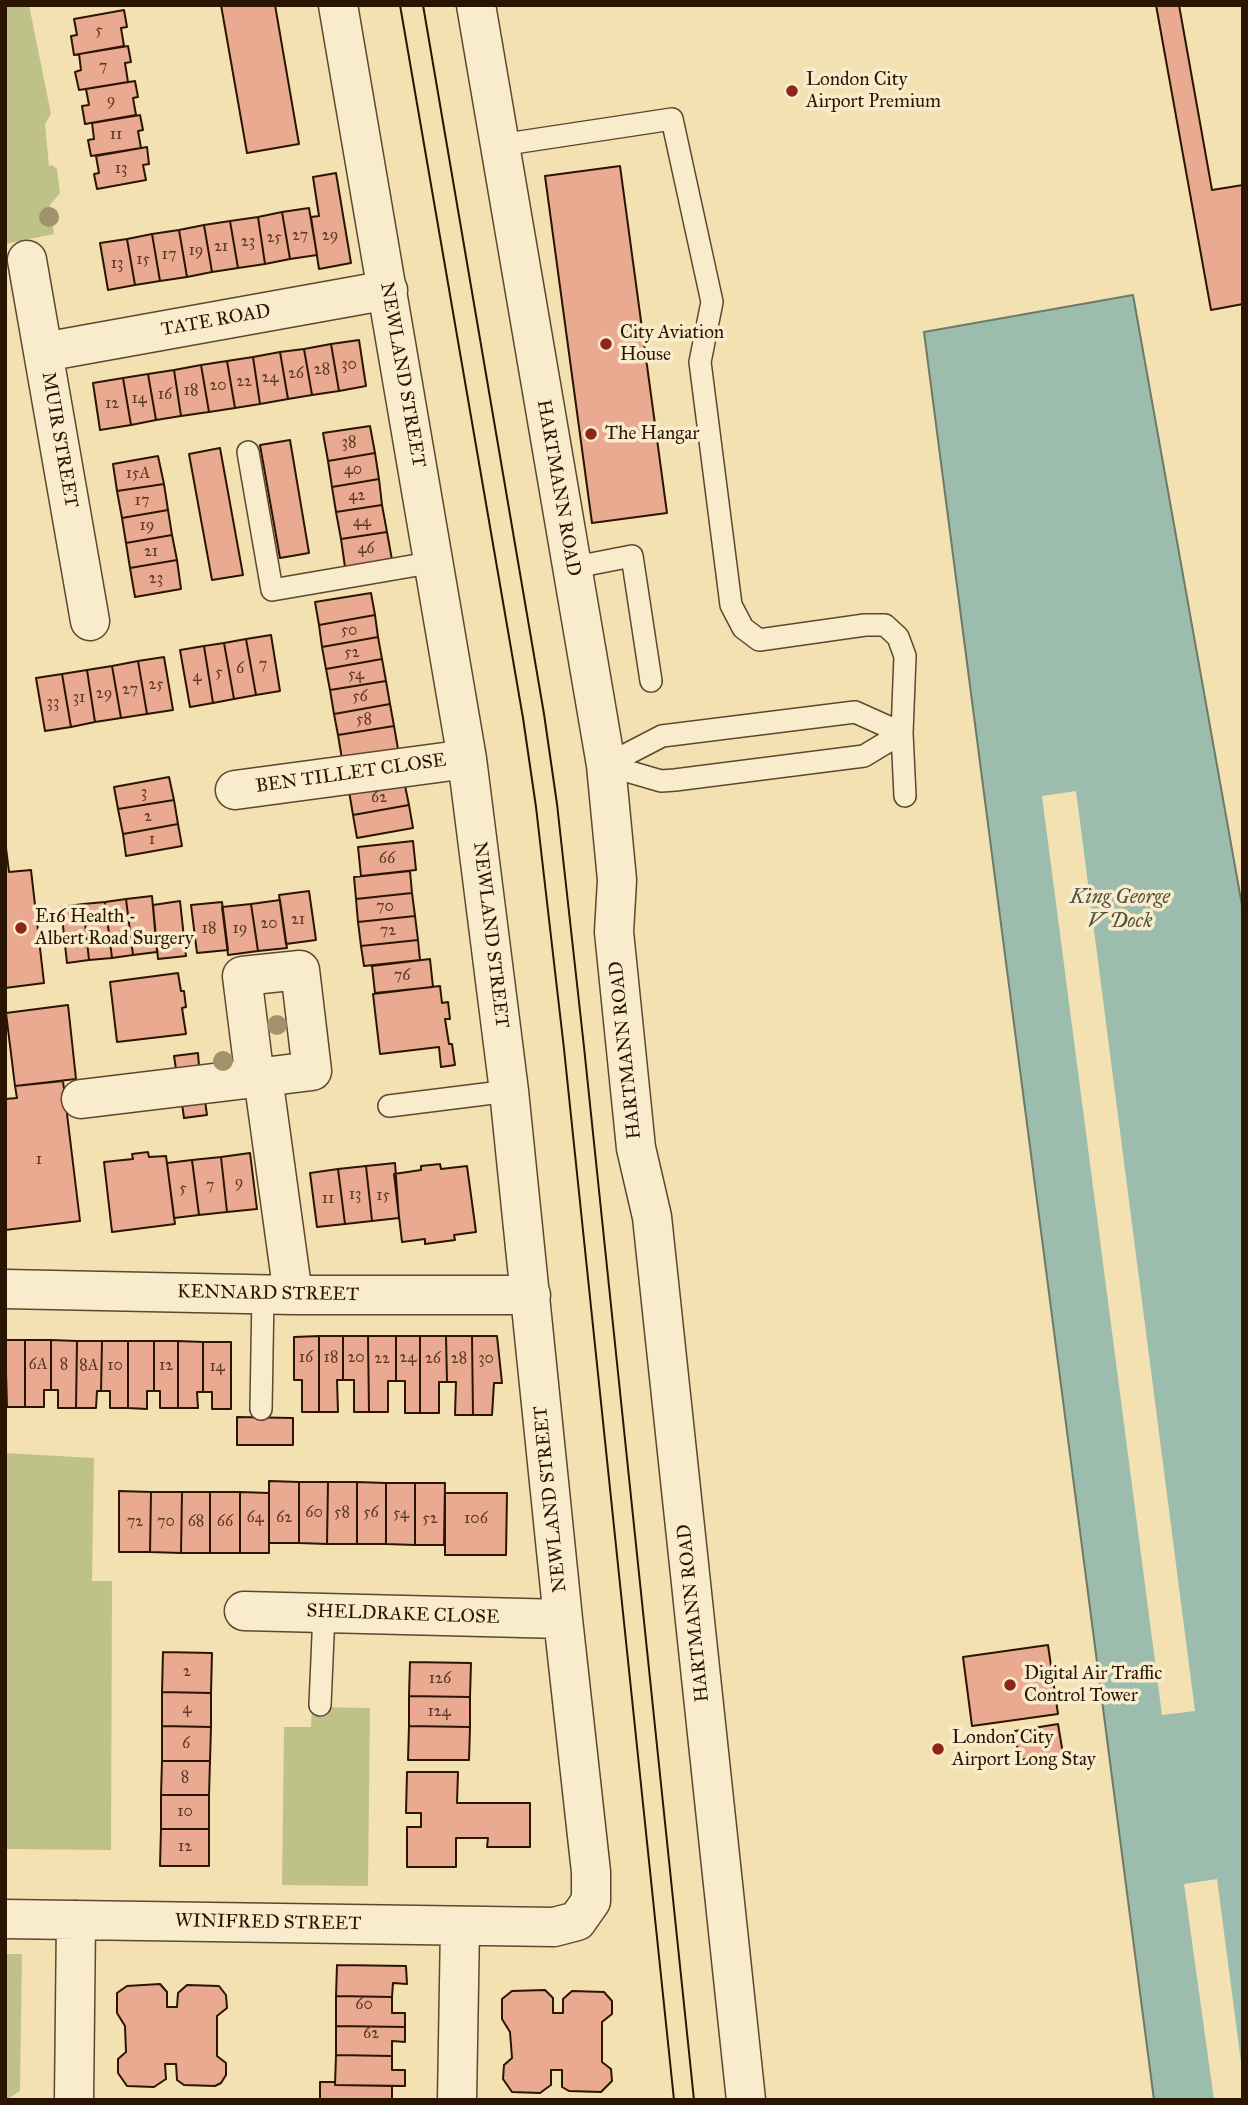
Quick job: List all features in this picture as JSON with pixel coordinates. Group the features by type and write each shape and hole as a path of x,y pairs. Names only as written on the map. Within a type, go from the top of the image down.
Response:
{"street":[{"name":"NEWLAND STREET","path":"338,5 467,759 509,1091 591,1872"},
{"name":"HARTMANN ROAD","path":"477,5 606,765 617,880 614,932 636,1147 652,1217 746,2100"},
{"name":"MUIR STREET","path":"27,260 90,621"},
{"name":"TATE ROAD","path":"44,352 388,290"},
{"name":"BEN TILLET CLOSE","path":"235,790 467,759"},
{"path":"81,1099 259,1078 278,1294"},
{"name":"KENNARD STREET","path":"5,1289 531,1295"},
{"name":"SHELDRAKE CLOSE","path":"244,1611 563,1619"},
{"name":"WINIFRED STREET","path":"5,1919 554,1927 577,1921 591,1901 591,1872"},
{"path":"74,2100 76,1920"},
{"path":"457,2100 460,1926"}],"lane":[{"path":"500,145 672,119 712,302 700,362 731,605 743,628 759,639 865,625 885,625 898,637 905,656 902,733 905,796"},
{"path":"248,452 272,590 435,562"},
{"path":"570,565 592,564 632,556 651,681"},
{"path":"606,765 662,736 855,712 902,733"},
{"path":"606,765 661,781 674,780 864,756 902,733"},
{"path":"389,1106 509,1091"},
{"path":"261,1409 278,1294"},
{"path":"320,1705 324,1613"}],"green space":[{"path":"5,5 29,5 51,114 45,124 49,166 57,169 60,193 50,205 54,234 5,244"},
{"path":"5,1453 94,1458 92,1581 112,1581 111,1850 5,1849"},
{"path":"312,1707 370,1708 368,1886 282,1885 284,1727 311,1727"},
{"path":"5,1954 22,1954 20,2091 6,2100"}],"water":[{"name":"King George V Dock","path":"1133,295 1243,911 1243,2100 1154,2100 924,332"}],"pier":[{"path":"1076,791 1195,1711 1162,1715 1042,796"},
{"path":"1217,1879 1243,2077 1243,2100 1214,2100 1184,1884"}],"building":[{"path":"221,5 275,5 299,144 247,153"},
{"path":"1156,5 1179,5 1212,190 1243,185 1243,304 1211,310"},
{"path":"124,10 127,27 121,28 124,46 74,55 71,36 77,35 74,19"},
{"path":"128,46 131,62 125,63 128,82 79,90 75,72 81,70 79,54"},
{"path":"135,81 138,97 133,98 136,115 85,124 82,106 89,105 86,89"},
{"path":"140,115 143,130 138,131 141,148 91,156 88,140 94,139 92,123"},
{"path":"147,147 149,164 143,165 146,180 97,189 94,174 99,173 96,156"},
{"name":"City Aviation House","path":"620,166 667,513 592,523 545,176"},
{"path":"336,173 351,263 319,269 311,217 319,216 313,177"},
{"path":"309,208 317,255 290,259 282,212"},
{"path":"282,212 290,259 265,264 258,217"},
{"path":"258,217 265,264 238,268 230,221"},
{"path":"230,221 238,268 212,272 204,225"},
{"path":"204,225 212,272 187,277 179,230"},
{"path":"179,230 187,277 160,281 152,234"},
{"path":"152,234 160,281 135,285 127,239"},
{"path":"127,239 135,285 108,290 100,243"},
{"path":"359,340 366,386 339,391 331,344"},
{"path":"331,344 339,391 312,395 304,349"},
{"path":"304,349 312,395 288,399 280,352"},
{"path":"280,352 288,399 260,404 253,357"},
{"path":"253,357 260,404 235,408 227,361"},
{"path":"227,361 235,408 209,412 201,365"},
{"path":"201,365 209,412 181,416 174,370"},
{"path":"174,370 181,416 156,420 148,374"},
{"path":"148,374 156,420 131,425 123,378"},
{"path":"123,378 131,425 100,430 93,383"},
{"path":"370,426 375,453 328,461 323,433"},
{"path":"290,440 309,553 280,558 260,445"},
{"path":"220,448 243,575 212,580 189,454"},
{"path":"375,453 379,479 332,487 328,461"},
{"path":"158,456 164,484 117,491 113,464"},
{"path":"379,479 382,505 336,512 332,487"},
{"path":"164,484 168,510 122,518 117,491"},
{"path":"382,505 387,532 341,539 336,512"},
{"path":"168,510 172,535 126,543 122,518"},
{"path":"387,532 392,560 345,567 341,539"},
{"path":"172,535 177,560 130,568 126,543"},
{"path":"177,560 181,589 135,597 130,568"},
{"path":"371,593 375,615 319,625 315,602"},
{"path":"375,615 378,637 322,647 319,625"},
{"path":"271,635 280,691 256,695 246,639"},
{"path":"378,637 382,659 326,669 322,647"},
{"path":"246,639 256,695 234,699 224,643"},
{"path":"224,643 234,699 213,703 204,646"},
{"path":"204,646 213,703 190,707 180,650"},
{"path":"164,657 173,710 147,714 138,661"},
{"path":"382,659 386,681 330,690 326,669"},
{"path":"138,661 147,714 121,718 112,666"},
{"path":"112,666 121,718 95,722 87,670"},
{"path":"87,670 95,722 71,727 62,674"},
{"path":"62,674 71,727 45,731 36,678"},
{"path":"386,681 390,704 334,714 330,690"},
{"path":"390,704 394,726 338,735 334,714"},
{"path":"394,726 398,749 342,759 338,735"},
{"path":"169,777 174,800 118,809 114,787"},
{"path":"404,781 409,805 353,815 349,791"},
{"path":"174,800 178,824 123,834 118,809"},
{"path":"409,805 413,828 357,838 353,815"},
{"path":"178,824 182,846 126,856 123,834"},
{"name":"E16 Health - Albert Road Surgery","path":"5,840 9,872 31,870 44,983 5,988"},
{"path":"413,841 416,870 361,876 358,847"},
{"path":"410,871 412,893 356,899 354,877"},
{"path":"309,891 316,940 286,944 279,895"},
{"path":"412,893 415,916 358,922 356,899"},
{"path":"152,896 157,952 133,955 126,899"},
{"path":"126,899 133,955 112,958 105,902"},
{"path":"280,900 287,948 258,951 251,904"},
{"path":"180,901 186,956 158,959 153,905"},
{"path":"105,902 112,958 89,960 83,904"},
{"path":"222,902 228,950 197,953 191,905"},
{"path":"83,904 89,960 67,963 61,907"},
{"path":"251,904 258,951 228,955 222,907"},
{"path":"415,916 418,940 361,946 358,922"},
{"path":"418,940 420,960 364,966 361,946"},
{"path":"430,959 433,987 375,993 372,966"},
{"path":"178,973 181,991 184,991 186,1007 182,1008 186,1034 117,1042 110,982"},
{"path":"440,986 442,1003 448,1002 450,1019 445,1019 455,1065 441,1067 439,1047 380,1054 373,994"},
{"path":"68,1005 76,1079 15,1086 6,1013"},
{"path":"198,1053 199,1066 176,1069 174,1056"},
{"path":"63,1081 80,1221 5,1230 5,1099 17,1098 15,1086"},
{"path":"205,1101 207,1115 184,1118 182,1104"},
{"path":"148,1152 149,1157 166,1156 175,1224 112,1232 104,1162 133,1159 132,1154"},
{"path":"250,1153 257,1209 227,1212 221,1157"},
{"path":"221,1157 227,1212 199,1215 192,1160"},
{"path":"192,1160 199,1215 174,1218 167,1163"},
{"path":"395,1163 399,1218 372,1221 366,1166"},
{"path":"440,1164 441,1169 467,1166 476,1232 454,1235 455,1240 425,1244 425,1239 402,1242 394,1174"},
{"path":"366,1166 372,1221 345,1224 338,1169"},
{"path":"338,1169 345,1224 317,1227 310,1173"},
{"path":"319,1336 343,1336 343,1380 337,1380 338,1412 319,1412"},
{"path":"319,1336 319,1412 302,1412 302,1380 294,1380 294,1337"},
{"path":"343,1336 368,1336 369,1412 354,1412 354,1380 343,1380"},
{"path":"368,1336 396,1336 396,1381 388,1381 388,1412 369,1412"},
{"path":"396,1336 420,1336 420,1413 405,1413 405,1381 396,1381"},
{"path":"420,1336 446,1336 447,1382 439,1382 439,1413 420,1413"},
{"path":"446,1336 472,1336 473,1415 455,1415 456,1382 447,1382"},
{"path":"472,1336 497,1336 502,1383 494,1383 492,1415 473,1415"},
{"path":"5,1340 25,1340 25,1407 7,1407"},
{"path":"25,1340 51,1340 51,1390 44,1390 44,1407 25,1407"},
{"path":"51,1340 77,1341 76,1408 58,1408 58,1390 51,1390"},
{"path":"77,1341 102,1341 101,1391 97,1391 96,1408 76,1408"},
{"path":"102,1341 128,1341 128,1408 110,1408 110,1391 101,1391"},
{"path":"128,1341 154,1341 154,1391 147,1391 147,1409 128,1408"},
{"path":"154,1341 178,1341 178,1408 160,1408 160,1391 154,1391"},
{"path":"178,1341 203,1342 203,1392 197,1392 198,1408 178,1408"},
{"path":"203,1342 231,1342 231,1409 212,1409 212,1392 203,1392"},
{"path":"237,1417 293,1418 293,1445 237,1445"},
{"path":"269,1481 299,1482 299,1543 269,1543"},
{"path":"299,1482 328,1482 327,1544 299,1543"},
{"path":"328,1482 357,1482 357,1544 327,1544"},
{"path":"357,1482 386,1483 386,1544 357,1544"},
{"path":"386,1483 415,1483 415,1545 386,1544"},
{"path":"415,1483 445,1483 444,1545 415,1545"},
{"path":"119,1491 151,1492 150,1552 119,1552"},
{"path":"151,1492 182,1492 181,1553 150,1552"},
{"path":"182,1492 210,1492 210,1553 181,1553"},
{"path":"210,1492 240,1492 240,1553 210,1553"},
{"path":"240,1492 269,1493 269,1553 240,1553"},
{"path":"445,1493 507,1493 506,1555 445,1555"},
{"name":"Digital Air Traffic Control Tower","path":"1048,1645 1058,1714 972,1726 963,1657"},
{"path":"163,1652 212,1653 211,1693 162,1692"},
{"path":"410,1662 471,1663 470,1697 409,1696"},
{"path":"162,1692 211,1693 211,1727 162,1726"},
{"path":"409,1696 470,1697 470,1727 409,1726"},
{"path":"1058,1724 1063,1754 1019,1760 1015,1731"},
{"path":"162,1726 211,1727 210,1761 162,1761"},
{"path":"409,1726 470,1727 469,1760 408,1760"},
{"path":"162,1761 210,1761 209,1795 161,1795"},
{"path":"407,1772 458,1772 457,1803 530,1803 530,1847 487,1847 488,1838 456,1838 456,1867 407,1867 407,1827 421,1827 421,1813 406,1813"},
{"path":"161,1795 209,1795 209,1829 161,1829"},
{"path":"161,1829 209,1829 209,1866 160,1866"},
{"path":"337,1965 406,1966 407,1984 393,1983 392,1997 336,1996"},
{"path":"160,1984 167,1992 167,2007 177,2007 178,1993 187,1985 219,1986 226,1995 227,2008 217,2016 217,2056 226,2063 226,2075 221,2083 215,2086 184,2085 177,2080 176,2064 165,2064 166,2079 154,2087 127,2086 118,2073 118,2059 126,2052 125,2026 117,2013 117,1993 127,1986"},
{"path":"545,1990 553,1998 553,2013 563,2013 563,1999 572,1991 604,1992 612,2001 612,2014 602,2022 602,2062 611,2069 612,2081 601,2092 569,2091 562,2087 562,2070 551,2070 551,2085 540,2093 512,2092 503,2079 504,2065 512,2058 510,2032 502,2019 502,1999 512,1991"},
{"path":"336,1996 392,1997 392,2013 405,2013 405,2027 336,2026"},
{"path":"336,2026 405,2027 405,2042 392,2041 392,2056 336,2055"},
{"path":"336,2055 392,2056 392,2070 405,2070 405,2086 335,2085"},
{"path":"320,2082 335,2082 335,2085 392,2086 392,2100 320,2100"}],"tram line":[{"path":"400,5 536,807 564,1049 674,2100"},
{"path":"423,5 557,804 694,2100"}],"place":[{"name":"London City Airport Premium","path":"792,91"},
{"name":"City Aviation House","path":"606,344"},
{"name":"The Hangar","path":"591,434"},
{"name":"E16 Health - Albert Road Surgery","path":"21,928"},
{"name":"Digital Air Traffic Control Tower","path":"1010,1685"},
{"name":"London City Airport Long Stay","path":"938,1749"}]}
